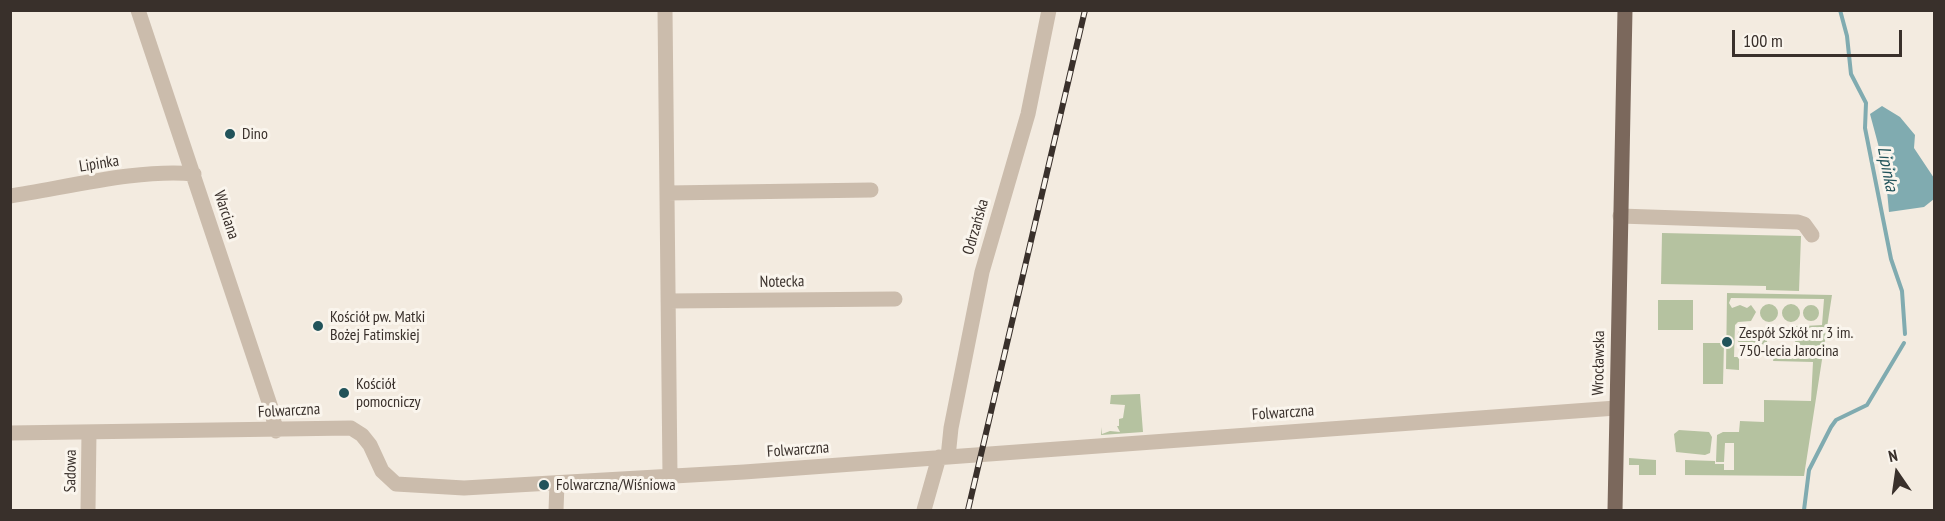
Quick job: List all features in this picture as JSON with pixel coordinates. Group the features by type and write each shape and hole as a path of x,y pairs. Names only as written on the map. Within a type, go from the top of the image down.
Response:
{"main road":[{"name":"Wrocławska","path":"1615,510 1625,10"}],"street":[{"name":"Warciana","path":"138,10 271,408 276,431"},
{"path":"665,10 670,476"},
{"name":"Odrzańska","path":"924,510 951,428 982,272 1028,114 1049,10"},
{"name":"Lipinka","path":"10,196 111,180 178,172 194,174"},
{"path":"668,193 871,190"},
{"path":"1620,216 1793,222 1804,224 1812,235"},
{"name":"Notecka","path":"668,301 895,299"},
{"name":"Folwarczna","path":"10,433 276,431 351,428 362,435 370,445 382,471 396,484 464,488 557,484 1616,408"},
{"name":"Sadowa","path":"88,510 89,432"},
{"path":"556,510 557,484"}],"green space":[{"path":"1662,233 1801,236 1799,291 1766,290 1766,286 1661,284"},
{"path":"1727,293 1832,295 1804,476 1685,475 1685,460 1715,461 1715,464 1724,464 1724,470 1734,470 1734,443 1725,443 1724,462 1716,462 1717,435 1723,432 1739,432 1740,421 1764,422 1764,400 1811,401 1813,362 1773,361 1774,357 1815,356 1815,347 1801,347 1784,331 1788,327 1822,325 1824,299 1731,298 1729,303 1732,308 1740,305 1747,308 1751,305 1756,312 1751,321 1738,322 1735,325 1734,357 1739,357 1739,370 1726,369"},
{"path":"1658,300 1693,300 1693,330 1658,330"},
{"path":"1769,304 1775,307 1778,313 1775,319 1769,322 1763,319 1760,313 1763,307"},
{"path":"1791,304 1797,307 1800,313 1797,319 1791,322 1785,319 1782,313 1785,307"},
{"path":"1808,305 1814,305 1819,313 1817,319 1808,321 1803,316 1803,310"},
{"path":"1747,327 1754,330 1757,337 1754,344 1747,347 1740,344 1737,337 1740,330"},
{"path":"1768,327 1776,328 1778,333 1768,335 1766,347 1761,343 1761,333"},
{"path":"1703,343 1724,343 1723,384 1703,384"},
{"path":"1140,394 1143,432 1101,435 1102,427 1102,434 1110,431 1120,432 1117,426 1119,426 1119,419 1123,418 1125,405 1110,404 1111,395"},
{"path":"1679,430 1709,432 1712,437 1710,453 1705,455 1676,452 1674,434"},
{"path":"1629,458 1656,460 1656,475 1639,475 1639,465 1629,465"}],"water":[{"path":"1882,106 1900,117 1915,135 1914,148 1934,178 1934,199 1924,207 1889,212 1885,170 1870,114"}],"waterway":[{"name":"Lipinka","path":"1840,10 1847,36 1851,74 1866,103 1865,128 1891,259 1902,291 1905,334"},
{"name":"Lipinka","path":"1804,510 1809,470 1831,427 1836,420 1867,405 1904,343"}],"railway":[{"path":"968,510 1085,10"}],"place":[{"name":"Dino","path":"230,134"},
{"name":"Kościół pw. Matki Bożej Fatimskiej","path":"318,326"},
{"name":"Zespół Szkół nr 3 im. 750-lecia Jarocina","path":"1727,342"},
{"name":"Kościół pomocniczy","path":"344,393"},
{"name":"Folwarczna/Wiśniowa","path":"544,485"}]}
